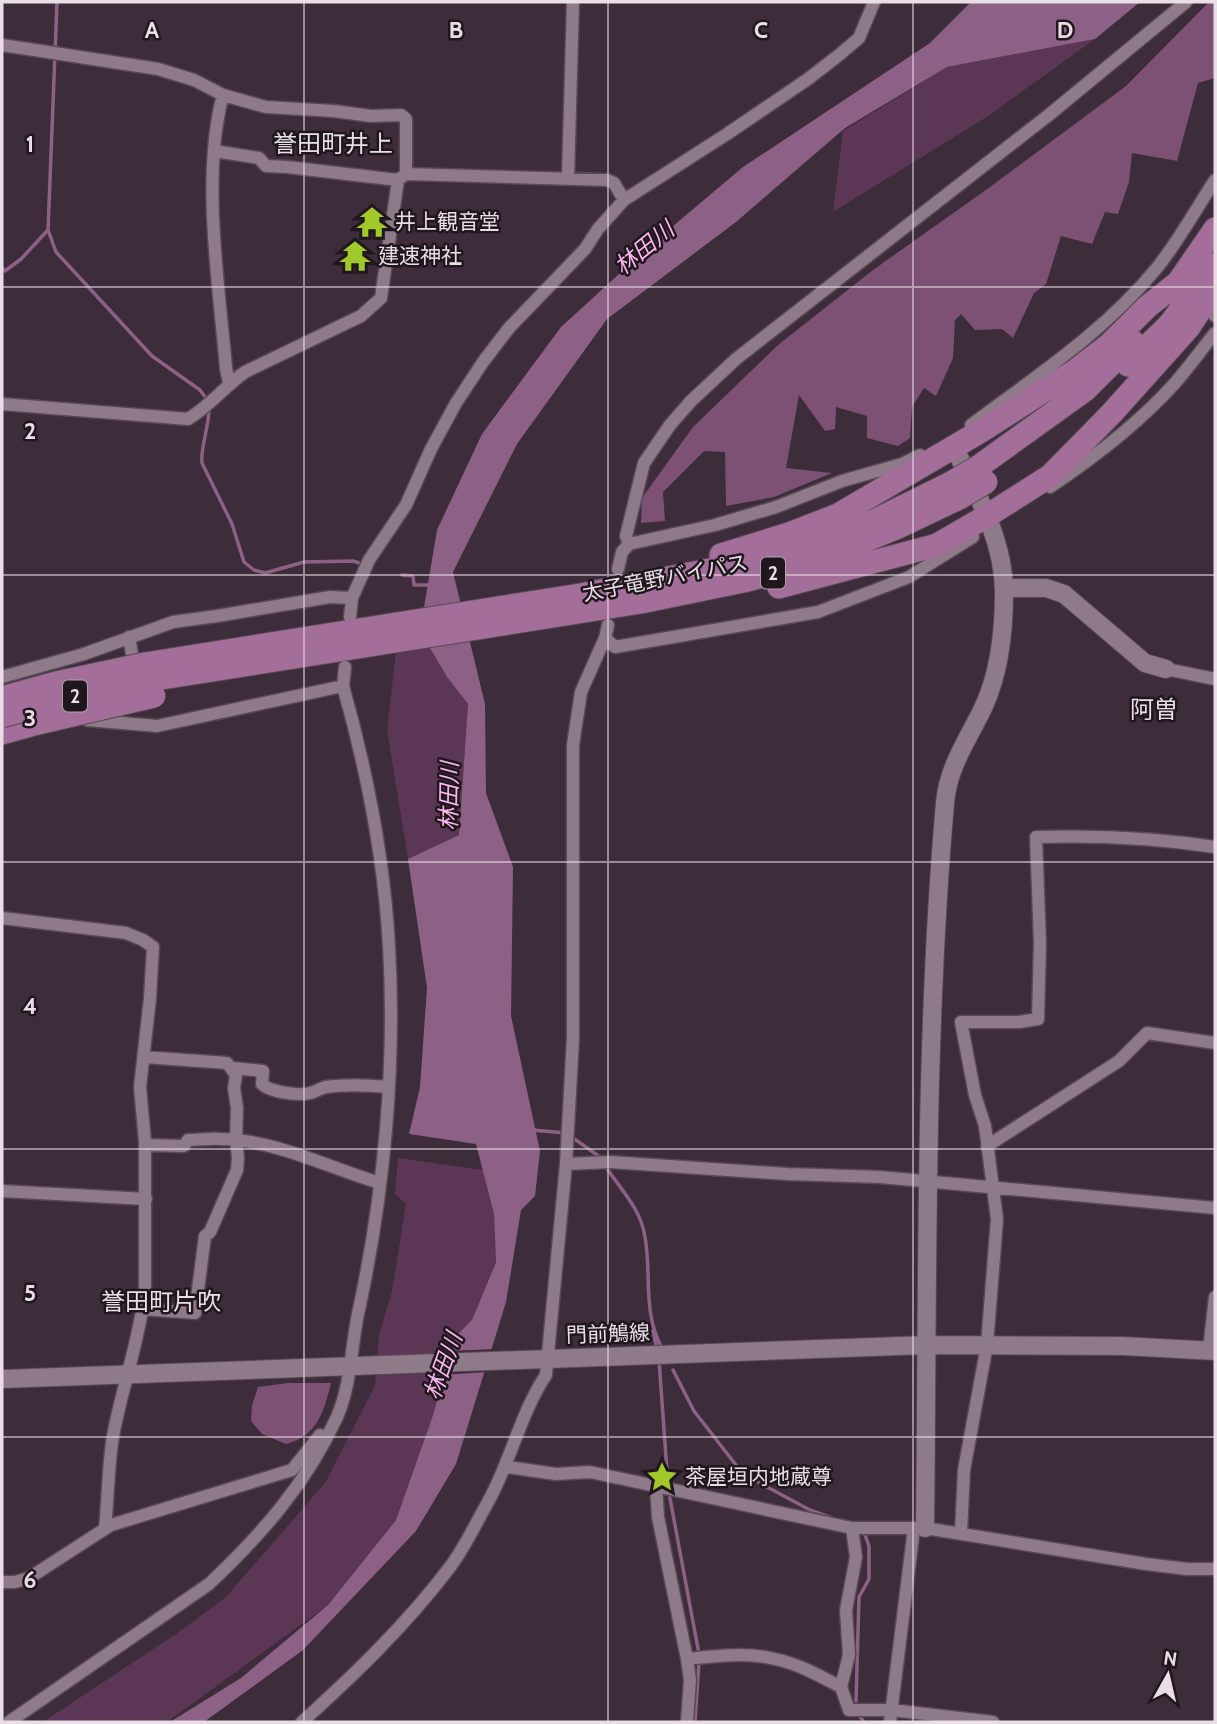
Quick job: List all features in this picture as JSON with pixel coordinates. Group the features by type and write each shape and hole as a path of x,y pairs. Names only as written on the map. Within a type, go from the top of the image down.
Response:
{"highway":[{"name":"太子竜野バイパス","path":"982,475 1085,390 1139,335 1174,280 1215,229"},
{"name":"太子竜野バイパス","path":"578,603 641,602 748,580 813,562 898,527 1085,407 1169,325 1215,265"},
{"path":"578,603 777,538 838,515 954,447 1075,371 1109,345 1174,280"},
{"path":"641,602 710,601 781,587 937,545 989,521 1050,476 1111,414 1189,327 1215,287"},
{"name":"太子竜野バイパス","path":"2,716 242,647 384,634 578,603 767,559 955,490"},
{"name":"太子竜野バイパス","path":"2,698 55,683 346,658 384,634"},
{"path":"2,686 55,672 148,674"},
{"path":"2,733 38,723 148,674"}],"street":[{"path":"568,178 573,2"},
{"path":"350,617 352,598 366,565 406,505 431,449 456,403 509,328 584,249 624,200 727,134 839,55 859,38 874,2"},
{"path":"629,544 626,536 644,463 670,425 691,401 736,359 1050,114 1186,2"},
{"path":"2,45 158,69 194,80 223,95 266,107 371,116 401,115 406,119 402,177 381,298 361,316 245,372 229,383 204,409 188,419 2,404"},
{"path":"223,95 214,151 215,234 229,383"},
{"path":"214,151 259,158 266,166 402,177 607,180 614,183 624,200"},
{"path":"954,447 971,425 1105,322 1157,269 1215,180"},
{"path":"1157,269 1174,280"},
{"path":"302,1722 362,1667 452,1565 507,1467 534,1394 546,1375 545,1359 566,1164 573,1038 573,745 581,692 607,631 615,647 818,612 909,577 989,521 1068,475 1110,444 1175,383 1215,333"},
{"path":"618,569 621,552 629,544 715,525 775,507 842,481 902,464 939,445 954,447"},
{"path":"891,1716 919,1528 927,1345 934,934 945,798 950,772 985,704 995,674 1003,633 1004,588 989,521 954,447"},
{"path":"1004,588 1046,588 1063,594 1145,663 1215,679"},
{"path":"2,677 69,659 173,622 330,597 352,598"},
{"path":"129,637 145,726"},
{"path":"9,1722 209,1584 238,1557 302,1481 336,1419 344,1398 352,1367 380,1183 391,1031 389,945 374,814 343,686 346,658"},
{"path":"69,659 83,720"},
{"path":"2,740 92,719 145,726 164,725 343,686"},
{"path":"961,1533 964,1469 987,1345 997,1219 985,1126 975,1095 961,1022 1019,1022 1038,1019 1040,943 1037,837 1069,836 1180,842 1215,847"},
{"path":"2,918 125,933 153,947 140,1087 146,1199 143,1309 126,1375 109,1464 105,1529"},
{"path":"987,1146 1119,1061 1147,1033 1215,1043"},
{"path":"143,1309 195,1313 205,1236 211,1232 237,1170 238,1158 234,1088 236,1075 233,1068 227,1063 144,1057"},
{"path":"233,1068 263,1072 262,1084 280,1092 309,1094 323,1087 387,1087"},
{"path":"145,1145 184,1146 188,1140 236,1140 311,1159 380,1183"},
{"path":"566,1164 610,1161 929,1181 1215,1208"},
{"path":"2,1191 146,1199"},
{"path":"1212,1351 1215,1297"},
{"name":"門前鵤線","path":"2,1379 927,1345 1123,1346 1212,1351"},
{"path":"2,1582 29,1578 111,1525 292,1470 325,1427 336,1419"},
{"path":"507,1467 556,1474 590,1472 852,1528 919,1528 1146,1564 1215,1569"},
{"path":"656,1486 658,1517 690,1680 687,1722"},
{"path":"852,1528 856,1557 846,1610 849,1655 841,1687 849,1716 993,1722"},
{"path":"687,1659 744,1656 774,1658 798,1666 841,1687"}],"shaded area":[{"path":"971,2 1140,2 1095,39 947,67 845,128 736,222 607,319 517,444 453,572 485,704 486,793 513,867 511,1016 540,1151 535,1196 521,1210 506,1302 456,1464 416,1531 303,1650 204,1722 170,1722 241,1678 328,1605 396,1520 432,1418 456,1336 472,1320 496,1262 494,1214 476,1144 409,1134 420,1087 427,988 408,859 459,835 468,704 447,677 420,631 437,530 482,434 561,327 653,243 743,167 930,43"},
{"path":"1209,2 1215,2 1215,78 1198,83 1177,161 1132,153 1129,182 1118,214 1105,212 1092,244 1061,236 1046,284 1034,293 1013,338 1002,329 975,330 961,314 955,320 953,358 936,396 924,388 912,407 910,438 898,446 867,438 867,416 836,407 835,429 825,431 799,395 786,468 832,473 774,497 726,506 725,452 704,451 663,492 665,521 641,523 642,498 693,427 778,345 873,270 1126,86"},
{"path":"1095,39 988,116 833,212 843,131 947,67"},
{"path":"420,631 447,677 468,704 459,835 408,859 387,730 398,634"},
{"path":"398,1158 483,1170 494,1214 496,1261 472,1321 456,1336 432,1418 396,1520 328,1605 167,1722 43,1722 176,1634 225,1598 325,1483 375,1386 379,1335 392,1291 406,1204 395,1194"},
{"path":"288,1383 331,1383 318,1421 305,1435 286,1444 262,1434 251,1421 252,1405 258,1387"}],"pier":[{"path":"495,1349 488,1372 441,1375 448,1351"}],"waterway":[{"path":"57,2 48,230 56,252 152,356 200,390 208,401"},
{"path":"2,268 5,271 21,259 48,230"},
{"path":"209,409 202,463 232,524 244,562 254,570 265,573 304,562 353,561 362,564"},
{"path":"402,575 413,576 414,585 430,585"},
{"path":"532,1130 566,1133 600,1157"},
{"path":"606,1167 630,1200 643,1227 652,1321 662,1348"},
{"path":"653,1331 657,1349"},
{"path":"659,1360 668,1485"},
{"path":"673,1370 694,1411 743,1474 810,1510 832,1518"},
{"path":"669,1493 699,1654"},
{"path":"856,1701 859,1597 869,1579 869,1546 864,1532"},
{"path":"695,1722 699,1662"},
{"path":"858,1714 864,1722"}],"place":[{"name":"井上観音堂","path":"372,222"},
{"name":"建速神社","path":"355,256"},
{"name":"茶屋垣内地蔵尊","path":"662,1477"}],"district":[{"name":"誉田町井上","path":"333,144"},
{"name":"阿曽","path":"1154,710"},
{"name":"誉田町片吹","path":"161,1302"}],"water label":[{"name":"林田川","path":"644,248"},
{"name":"林田川","path":"449,796"},
{"name":"林田川","path":"443,1366"}]}
